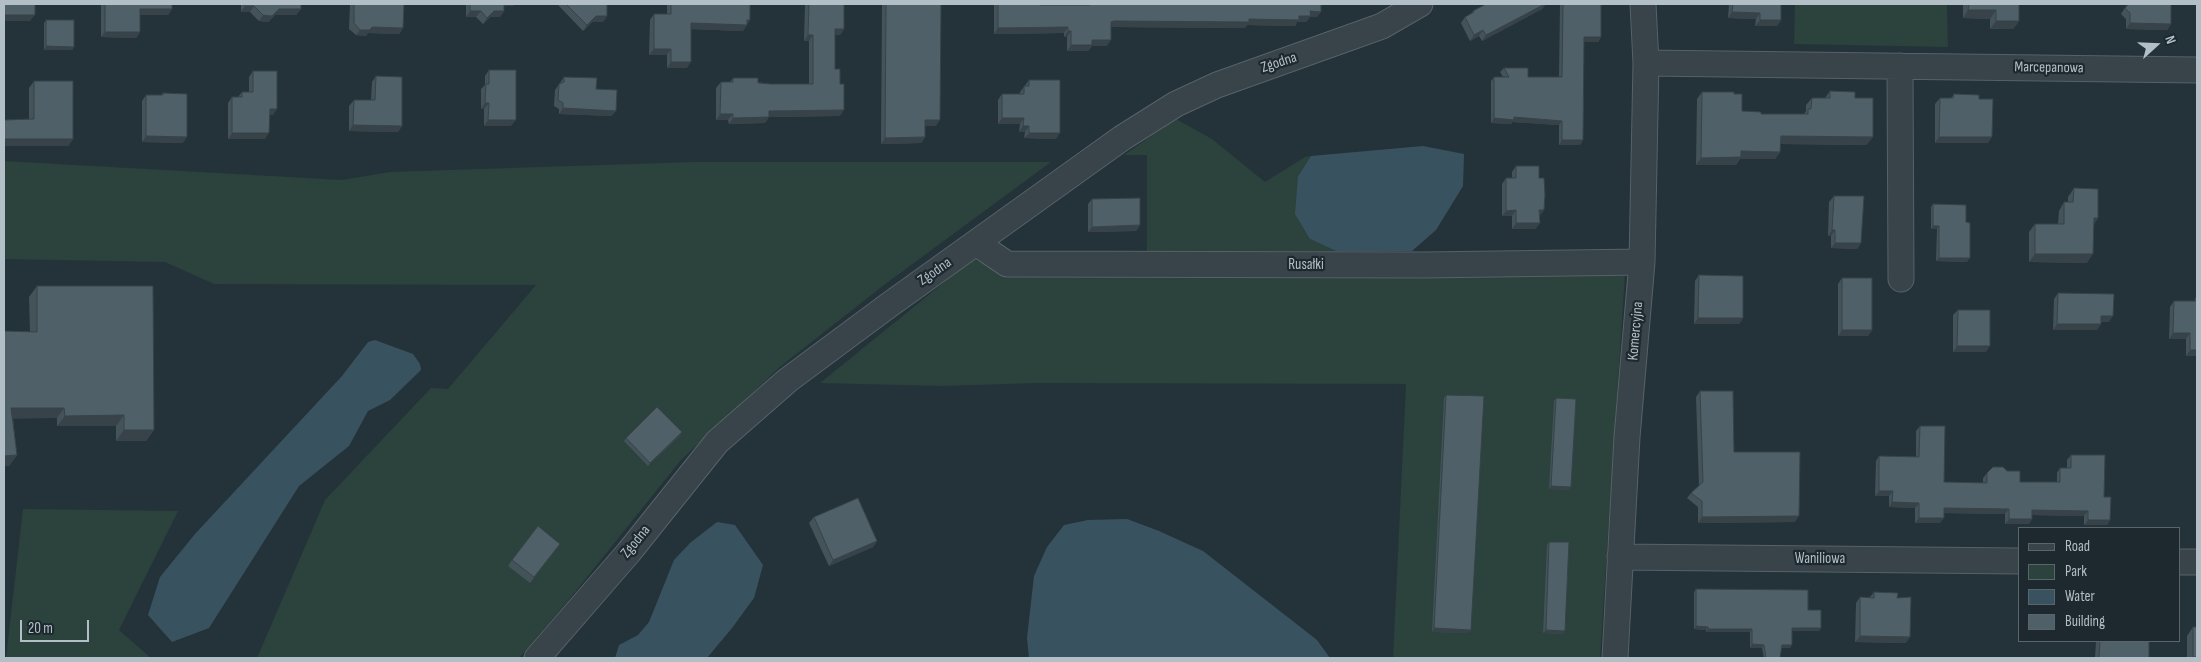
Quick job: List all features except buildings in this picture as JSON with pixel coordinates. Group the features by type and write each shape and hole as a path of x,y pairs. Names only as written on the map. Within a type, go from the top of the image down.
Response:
{"street":[{"name":"Zgodna","path":"537,658 629,552 717,442 788,380 1122,138 1176,104 1216,85 1382,26 1420,4"},
{"name":"Komercyjna","path":"1615,658 1620,558 1642,262 1646,63 1643,4"},
{"name":"Marcepanowa","path":"1646,63 2197,70"},
{"path":"1900,66 1901,279"},
{"name":"Rusałki","path":"976,243 1007,264 1424,265 1642,262"},
{"name":"Waniliowa","path":"1620,558 2018,561"},
{"path":"2181,562 2197,562"}],"green space":[{"path":"1795,4 1947,4 1948,47 1794,44"},
{"path":"1176,119 1212,139 1265,182 1305,157 1311,156 1298,176 1310,239 1336,251 1147,252 1147,155 1124,155"},
{"path":"4,161 342,180 390,172 692,162 1051,162 884,285 781,366 681,460 563,607 519,658 257,658 325,500 431,388 448,389 536,285 214,284 165,262 4,259"},
{"path":"973,259 1001,272 1625,274 1600,658 1393,658 1406,384 1037,383 943,386 820,383"},
{"path":"23,509 178,511 119,630 151,658 6,658"}],"water":[{"path":"1423,146 1464,154 1463,186 1436,230 1412,251 1336,251 1310,239 1295,214 1298,176 1311,156"},
{"path":"375,340 413,354 420,364 421,370 390,400 368,411 349,446 299,486 209,628 172,642 148,615 160,577 195,534 342,376 368,342"},
{"path":"1127,519 1203,551 1317,640 1330,658 1029,658 1027,638 1034,576 1047,547 1064,525 1088,520"},
{"path":"717,522 735,525 763,565 754,598 732,628 707,658 615,658 619,645 638,635 649,622 674,560 690,543"}]}
